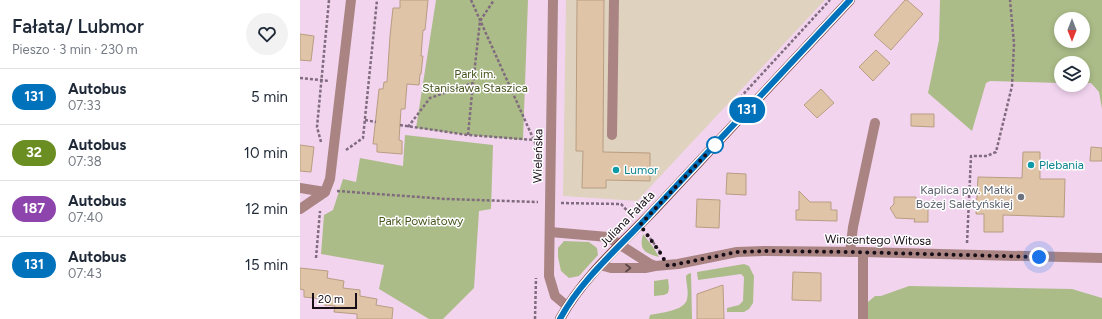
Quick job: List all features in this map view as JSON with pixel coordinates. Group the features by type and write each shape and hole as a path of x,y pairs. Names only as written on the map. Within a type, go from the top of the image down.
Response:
{"main road":[{"name":"Juliana Fałata","path":"560,319 567,306 600,265 640,225 850,0"}],"street":[{"path":"300,209 322,194 330,179 351,0"},
{"name":"Wieleńska","path":"553,0 549,276 555,296 567,306"},
{"path":"612,135 614,0"},
{"path":"850,252 853,227 875,122"},
{"path":"300,188 322,194"},
{"path":"550,232 608,237 655,266"},
{"name":"Wincentego Witosa","path":"600,265 611,268 645,268 668,266 737,252 765,251 1102,258"},
{"path":"863,252 863,319"}],"path":[{"path":"320,148 321,140 317,127 329,0"},
{"path":"332,158 363,138 377,0"},
{"path":"471,0 537,146 537,150"},
{"path":"468,135 472,83 480,21 494,0"},
{"path":"967,255 971,156 987,156 996,152 1012,86 1014,44 1010,0"},
{"path":"300,78 342,82"},
{"path":"408,127 430,98 472,83"},
{"path":"365,120 376,122"},
{"path":"400,125 468,135 534,140"},
{"path":"316,258 322,194 340,190 446,199 621,204 640,225 668,266"}],"shaded area":[{"path":"566,0 825,0 637,201 563,196"}],"green space":[{"name":"Park im. Stanisława Staszica","path":"436,0 528,0 523,140 416,128"},
{"path":"940,0 1102,0 1102,109 1099,92 1090,83 1090,56 1054,56 1054,83 990,81 986,83 972,131 928,93 939,40"},
{"name":"Park Powiatowy","path":"405,135 493,145 491,209 479,211 474,288 443,319 429,319 379,289 384,265 321,254 324,215 333,210 343,179 356,182 360,158 403,166"},
{"path":"643,234 659,257 644,250 642,247"},
{"path":"564,241 589,242 597,248 598,255 579,276 569,278 561,271 558,248"},
{"path":"744,264 749,266 754,276 753,303 749,309 744,312 727,312 727,308 739,305 743,301 744,277 741,274 698,280 697,272"},
{"path":"691,273 692,319 649,319 650,315 677,309 685,303 688,293 686,276"},
{"path":"668,279 668,293 654,296 654,281"},
{"path":"909,286 1072,289 1102,298 1102,319 868,319 868,302 875,296 881,296"}],"building":[{"path":"400,0 428,0 425,30 423,30 421,56 423,56 419,85 407,84 405,109 401,109 399,140 402,141 402,154 377,152 377,144 373,144 379,89 383,89 384,82 387,82 393,8 400,8"},
{"path":"577,0 604,0 603,152 650,153 650,181 606,180 606,188 582,188 583,151 576,151"},
{"path":"905,0 907,0 923,14 891,50 874,35"},
{"path":"300,34 314,36 311,61 300,60"},
{"path":"876,50 890,63 873,81 859,67"},
{"path":"821,89 834,103 817,118 804,105"},
{"path":"911,114 934,114 934,127 911,126"},
{"path":"300,145 314,147 311,172 300,171"},
{"path":"1091,147 1102,148 1102,161 1090,161"},
{"name":"Kaplica pw. Matki Bożej Saletyńskiej","path":"1023,152 1040,152 1040,179 1065,179 1064,217 1003,215 1003,232 984,232 984,214 976,214 978,177 1022,178"},
{"path":"727,173 746,174 746,195 726,194"},
{"path":"799,191 810,202 831,202 831,210 837,210 837,221 796,220 796,210 799,210"},
{"path":"894,197 916,197 916,207 928,208 928,222 914,222 915,219 896,218 890,208 894,204"},
{"path":"697,199 720,200 719,228 696,227"},
{"path":"300,268 328,271 327,278 344,281 343,288 360,290 360,296 377,299 376,305 393,308 392,319 357,319 357,314 334,312 335,306 324,305 324,299 304,297 304,290 300,289"},
{"path":"793,272 821,273 821,301 792,300"},
{"path":"723,285 724,319 697,319 697,294"}],"bus line":[{"name":"131","path":"560,319 567,306 600,265 640,225 850,0"}],"place":[{"name":"Plebania","path":"1031,165"},
{"name":"Lumor","path":"616,170"},
{"name":"Kaplica pw. Matki Bożej Saletyńskiej","path":"1021,197"}],"route":[{"path":"715,145 640,225 668,266 737,252 765,251 1039,257"}]}
